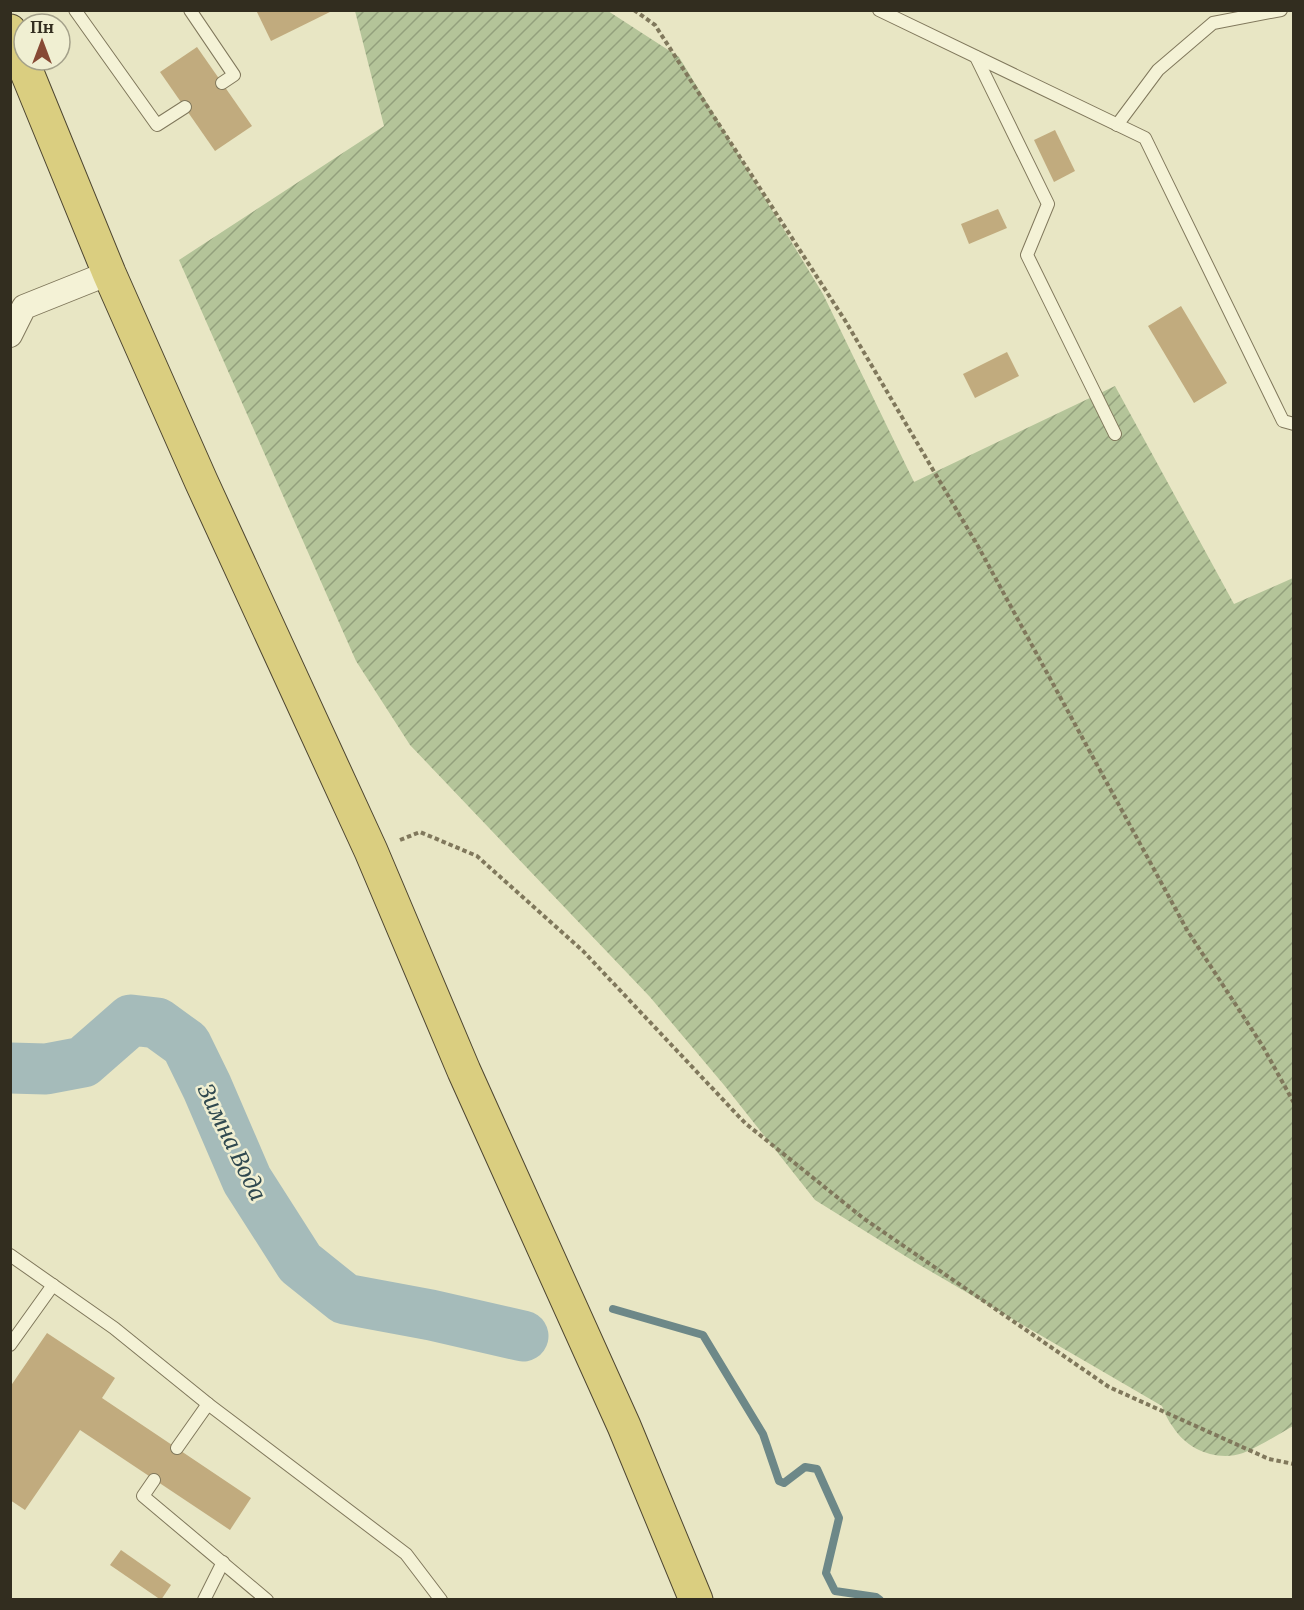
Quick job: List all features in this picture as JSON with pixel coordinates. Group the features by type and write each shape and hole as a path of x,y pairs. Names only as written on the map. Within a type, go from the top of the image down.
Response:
{"highway":[{"path":"10,31 109,273 201,481 371,851 464,1071 624,1426 696,1599"}],"street":[{"path":"10,334 24,307 109,273"}],"lane":[{"path":"75,10 157,125 185,107"},
{"path":"190,10 234,75 222,83"},
{"path":"879,10 1145,138 1283,421 1293,424"},
{"path":"1117,125 1158,70 1213,23 1281,10"},
{"path":"976,57 1048,204 1027,255 1115,434"},
{"path":"10,1255 114,1328 208,1404 406,1554 441,1599"},
{"path":"10,1346 53,1285"},
{"path":"177,1448 208,1404"},
{"path":"154,1480 143,1496 267,1599"},
{"path":"204,1599 223,1562"}],"path":[{"path":"634,10 655,26 846,322 980,548 1187,930 1262,1045 1293,1103"},
{"path":"371,851 420,832 477,855 583,951 746,1123 863,1218 1109,1387 1269,1459 1293,1464"}],"green space":[{"path":"355,11 608,11 679,57 823,294 914,482 1115,386 1234,604 1293,578 1293,1426 1243,1453 1223,1456 1195,1448 1179,1435 1162,1406 918,1264 815,1200 724,1085 650,997 410,745 356,661 179,260 384,126"}],"building":[{"path":"256,10 334,10 271,41"},
{"path":"197,47 252,126 215,151 160,72"},
{"path":"1055,130 1075,171 1054,182 1034,140"},
{"path":"998,209 1007,228 969,244 961,224"},
{"path":"1181,306 1227,383 1194,403 1148,326"},
{"path":"1007,352 1019,376 975,398 963,374"},
{"path":"47,1333 115,1378 102,1398 251,1498 230,1530 80,1430 25,1510 10,1500 10,1387"},
{"path":"121,1550 171,1585 161,1600 110,1565"}],"waterway":[{"name":"Зимна Вода","path":"10,1068 46,1069 83,1062 131,1020 157,1023 186,1044 247,1180 300,1263 345,1299 431,1315 523,1336"},
{"path":"613,1309 703,1335 763,1434 779,1481 784,1483 805,1467 817,1469 839,1518 826,1573 835,1591 876,1597 880,1600"}]}
